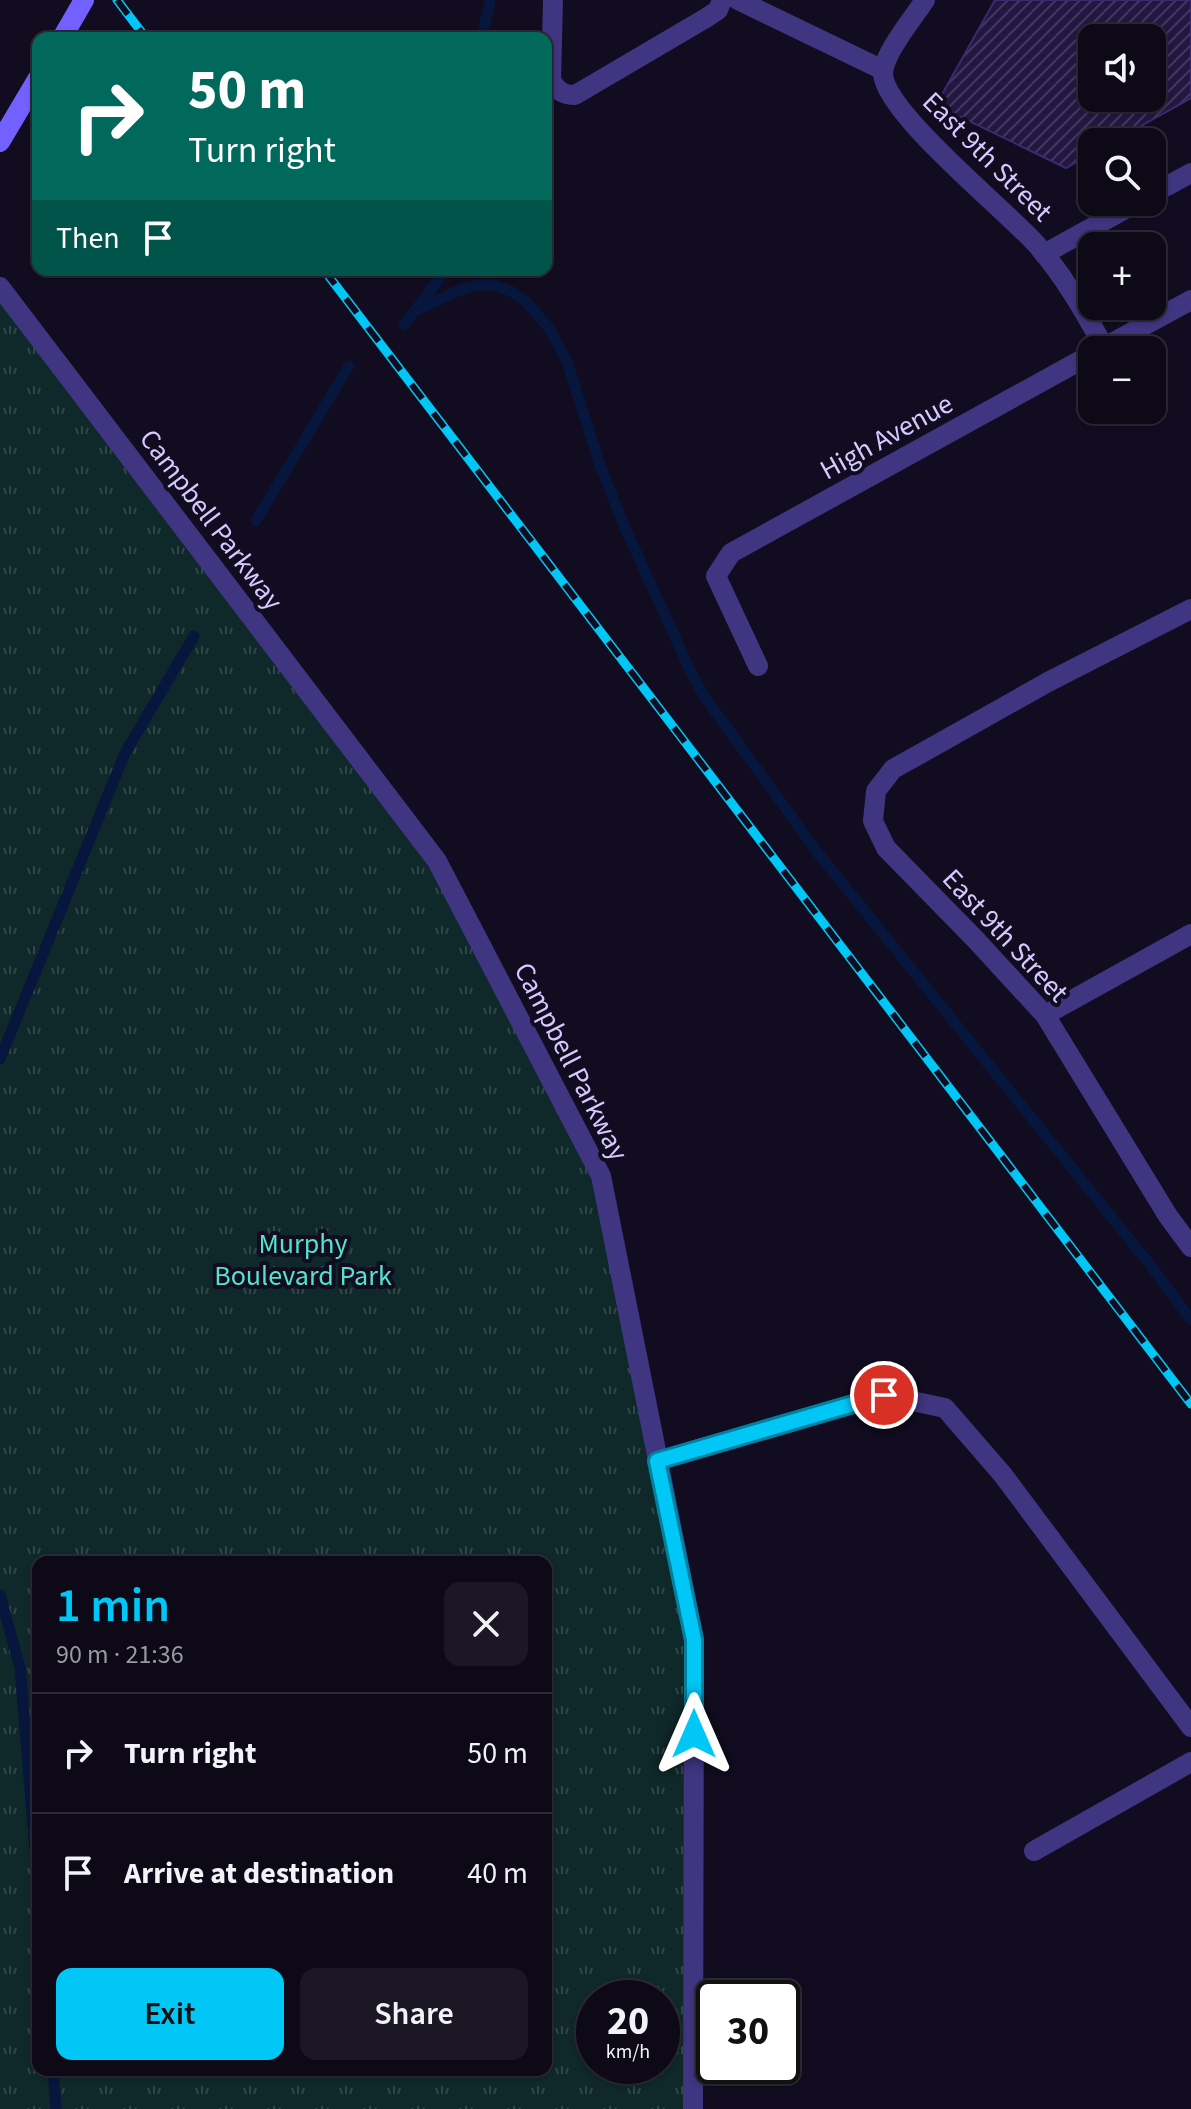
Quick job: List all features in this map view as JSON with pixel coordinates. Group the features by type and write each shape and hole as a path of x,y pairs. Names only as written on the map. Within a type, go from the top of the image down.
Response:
{"street":[{"path":"65,32 84,0"},
{"path":"552,40 553,0"},
{"path":"552,82 565,95 575,95 706,18 718,10 722,0"},
{"path":"738,0 883,70 889,55 925,0"},
{"name":"East 9th Street","path":"883,70 891,97 930,141 1044,254 1065,282 1091,336"},
{"path":"3,131 32,87"},
{"path":"1166,186 1191,173"},
{"path":"1044,254 1113,216"},
{"name":"Campbell Parkway","path":"0,287 437,861 601,1176 694,1640 693,2109"},
{"name":"High Avenue","path":"1124,336 1191,300"},
{"name":"High Avenue","path":"758,666 716,576 731,553 1078,361"},
{"name":"East 9th Street","path":"1191,609 1048,682 893,769 876,791 873,821 886,848 1045,1015 1153,1192 1191,1247"},
{"path":"1045,1015 1191,934"},
{"path":"657,1461 884,1395 945,1408 1003,1475 1191,1727"},
{"path":"1034,1851 1191,1762"}],"green space":[{"name":"Murphy Boulevard Park","path":"0,287 437,861 601,1176 694,1640 693,2109 0,2109"}],"building":[{"path":"995,0 1191,0 1191,98 1166,112 1166,24 1078,24 1078,112 1166,112 1137,128 1078,128 1078,161 1066,168 936,105"}],"waterway":[{"path":"483,32 490,0"},
{"path":"404,325 441,276"},
{"path":"414,311 460,290 494,285 511,291 525,301 550,329 567,362 601,468 625,528 704,696 818,853 1151,1266 1191,1320"},
{"path":"256,521 349,366"},
{"path":"0,1059 125,753 194,636"},
{"path":"0,1595 20,1668 32,1814"},
{"path":"53,2076 56,2109"}],"railway":[{"path":"117,0 141,32"},
{"path":"329,276 1191,1404"}],"route":[{"path":"694,1734 694,1640 657,1461 884,1395"}]}
